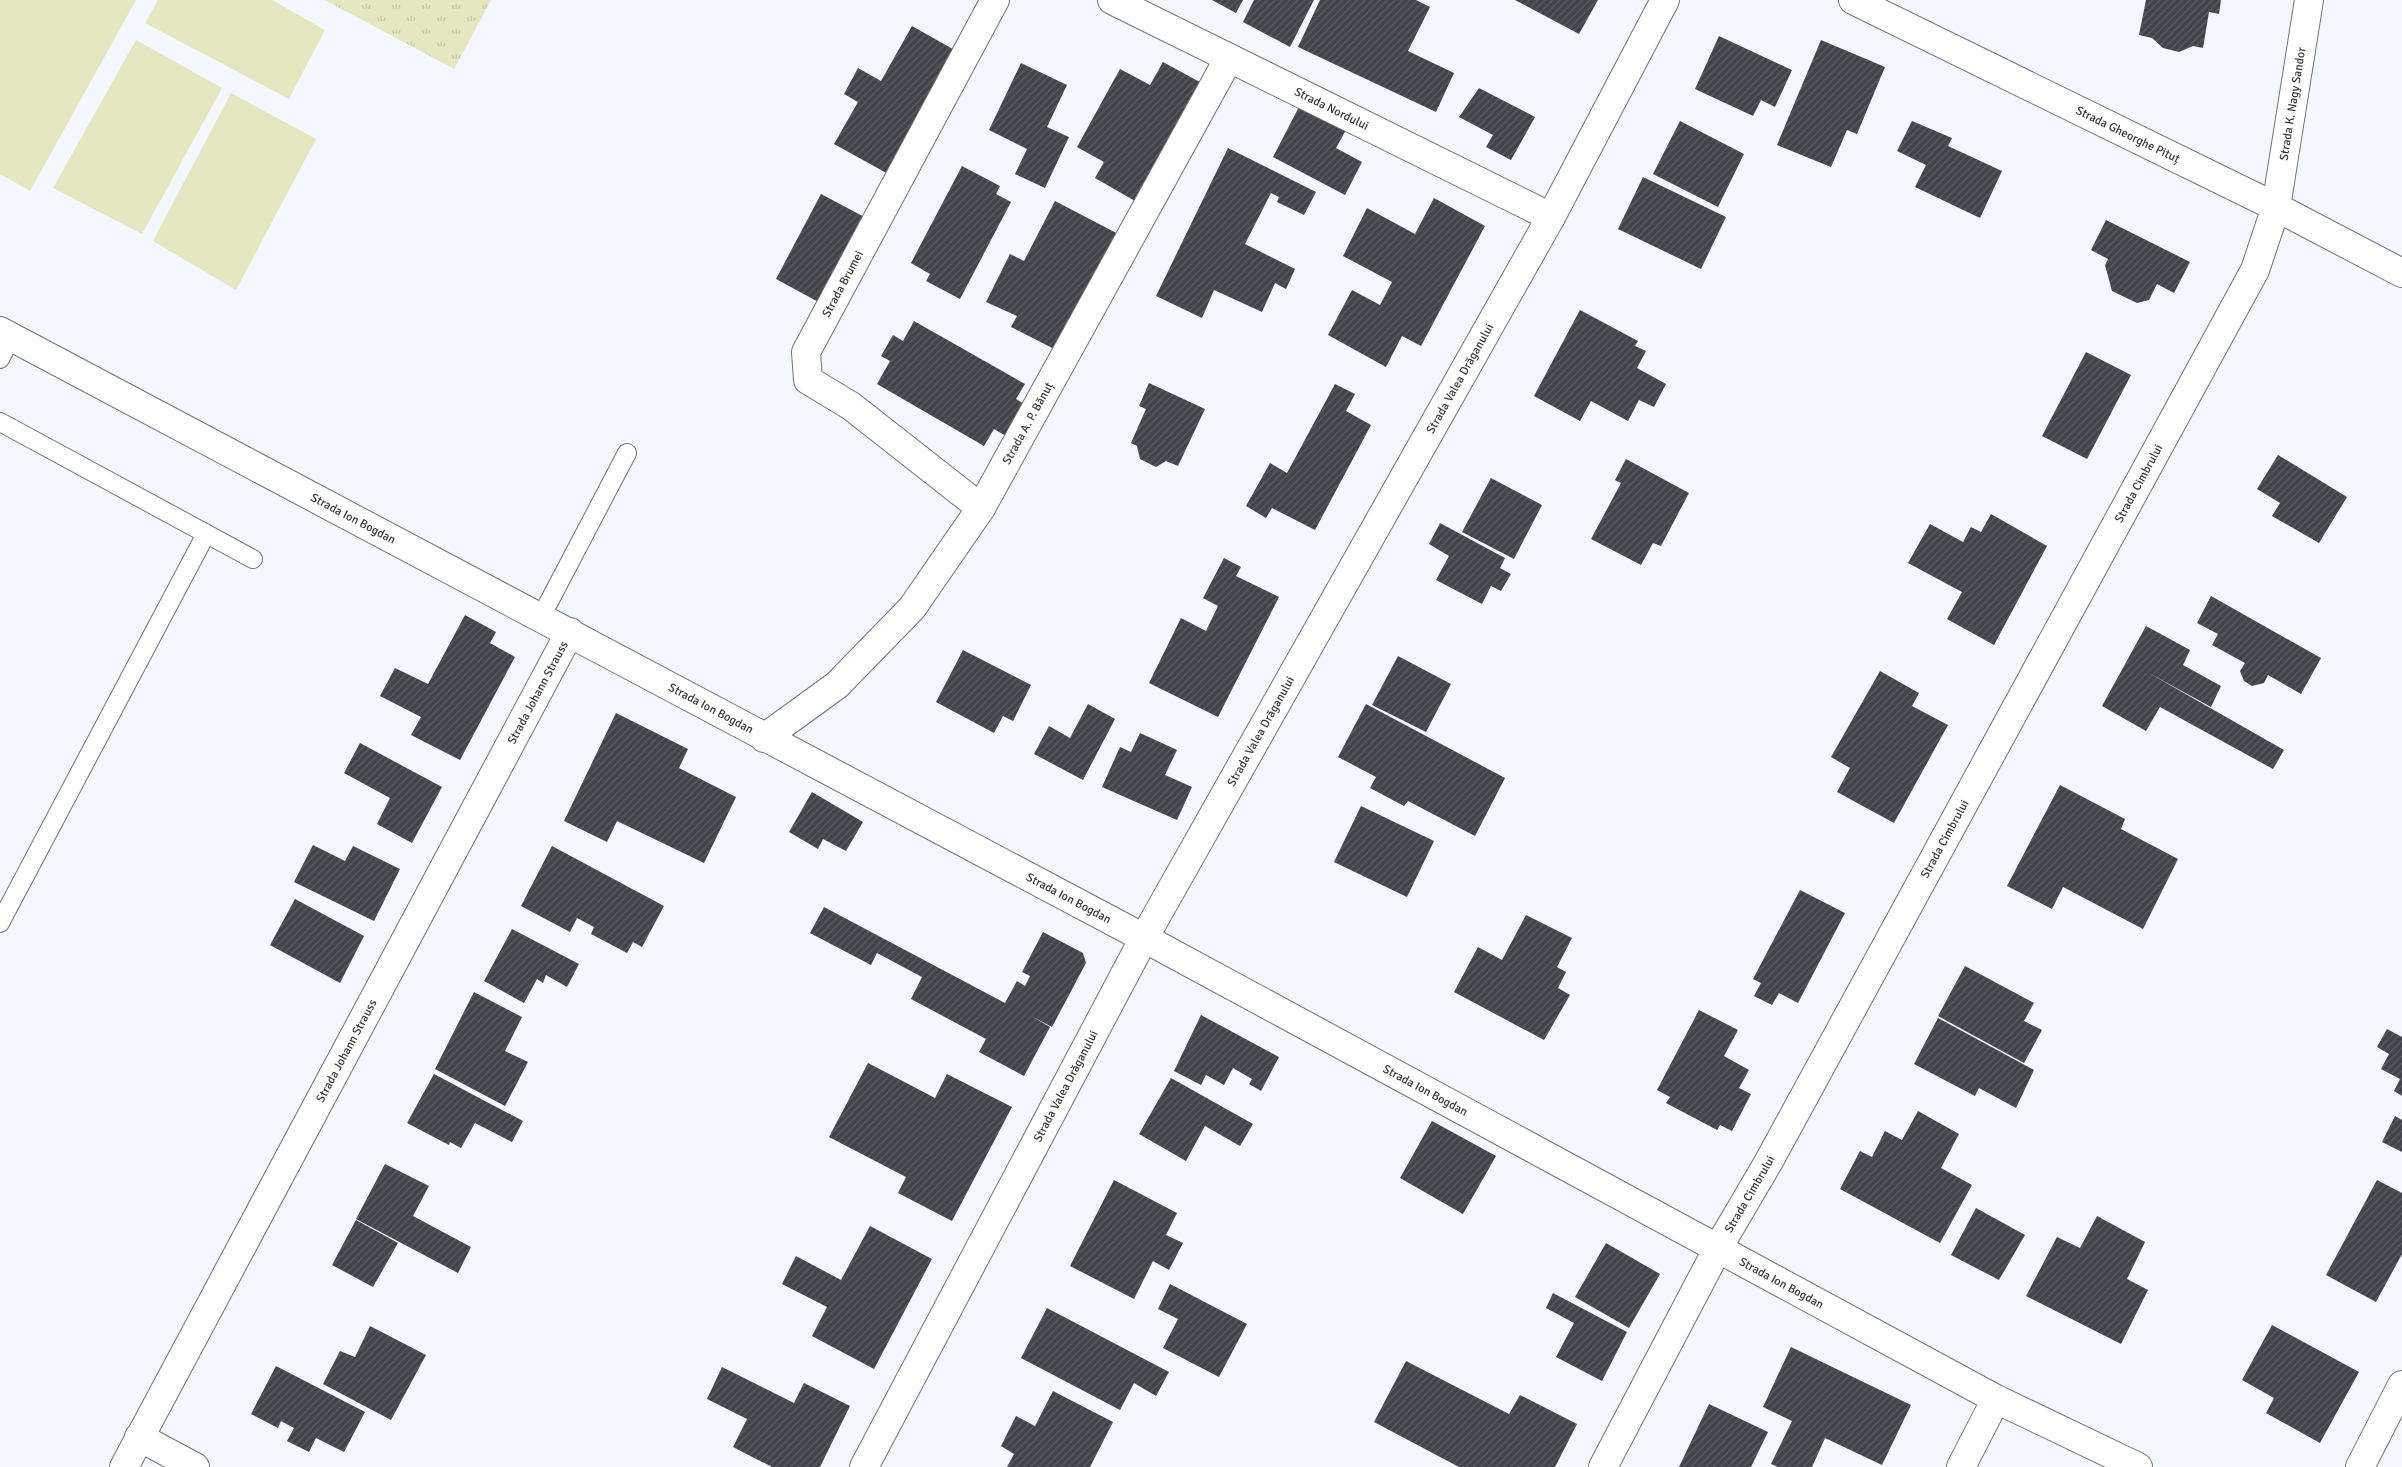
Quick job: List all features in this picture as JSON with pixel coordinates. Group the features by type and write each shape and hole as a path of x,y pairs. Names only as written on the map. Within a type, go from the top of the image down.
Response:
{"street":[{"name":"Strada Brumei","path":"981,508 851,406 808,380 806,352 995,0"},
{"name":"Strada Nordului","path":"1112,0 1551,217"},
{"name":"Strada Valea Drăganului","path":"864,1467 1144,938 1551,217 1665,0"},
{"name":"Strada Gheorghe Pituț","path":"1853,0 2276,207 2402,273"},
{"name":"Strada K. Nagy Sandor","path":"2276,207 2309,0"},
{"name":"Strada A. P. Bănuț","path":"764,738 837,684 912,608 981,508 1229,58"},
{"name":"Strada Cimbrului","path":"1603,1467 1718,1248 1769,1161 2255,270 2276,207"},
{"name":"Strada Ion Bogdan","path":"4,342 570,632 764,738 1144,938 1996,1399 2138,1467"},
{"name":"Strada Johann Strauss","path":"124,1467 570,632"},
{"path":"2360,1467 2402,1385"},
{"path":"1961,1467 1996,1399"},
{"path":"139,1437 195,1467"}],"lane":[{"path":"0,422 253,560"},
{"path":"541,617 627,452"},
{"path":"0,923 206,534"}],"green space":[{"path":"0,0 136,0 30,191 0,174"},
{"path":"158,0 272,0 325,30 289,99 145,23"},
{"path":"325,0 491,0 454,69"},
{"path":"136,40 222,88 142,234 53,188"},
{"path":"231,93 316,139 236,290 153,241"}],"building":[{"path":"1212,0 1243,0 1236,13"},
{"path":"1254,0 1314,0 1290,47 1243,22"},
{"path":"1320,0 1416,0 1430,7 1408,51 1454,73 1436,112 1298,47"},
{"path":"1515,0 1598,0 1579,34"},
{"path":"2146,0 2221,0 2219,14 2209,12 2203,48 2193,46 2179,52 2163,48 2152,38 2139,35"},
{"path":"912,26 958,52 890,175 834,144 858,102 844,94 858,68 881,81"},
{"path":"1719,36 1792,70 1775,107 1761,100 1753,116 1695,89"},
{"path":"1821,40 1885,67 1857,134 1847,130 1831,167 1777,145"},
{"path":"1163,62 1207,86 1142,205 1095,178 1104,162 1077,147 1120,69 1150,85"},
{"path":"1021,63 1067,85 1047,127 1069,137 1045,188 1015,174 1027,149 989,130"},
{"path":"1479,88 1535,117 1511,160 1486,147 1493,135 1459,117"},
{"path":"1300,105 1346,130 1336,148 1362,162 1345,195 1273,157"},
{"path":"1680,121 1744,154 1718,207 1653,174"},
{"path":"1912,121 1952,138 1948,146 2002,171 1980,218 1915,187 1926,165 1897,151"},
{"path":"1228,148 1316,192 1304,215 1277,202 1279,197 1271,193 1245,244 1295,269 1286,289 1275,283 1262,312 1214,290 1202,318 1156,296"},
{"path":"962,166 1000,186 996,194 1011,202 960,299 926,281 930,274 911,263"},
{"path":"1643,177 1726,217 1701,269 1618,229"},
{"path":"821,194 870,220 824,305 776,279"},
{"path":"1434,198 1485,226 1421,346 1402,336 1386,367 1328,335 1352,290 1380,305 1392,282 1343,256 1367,208 1415,234"},
{"path":"1055,201 1124,237 1064,354 1011,327 1017,316 986,302 1010,254 1024,261"},
{"path":"2106,220 2190,262 2174,293 2157,284 2149,300 2137,303 2112,291 2105,265 2108,259 2091,250"},
{"path":"1580,310 1638,341 1635,346 1646,351 1637,368 1666,384 1654,407 1639,400 1628,421 1591,401 1580,421 1534,396"},
{"path":"914,321 1025,384 1016,399 1024,404 1006,436 994,429 984,446 877,384 890,361 881,356 893,335 903,341"},
{"path":"2086,352 2131,375 2087,459 2042,436"},
{"path":"1149,383 1205,409 1178,466 1166,461 1156,467 1140,459 1137,446 1131,443 1146,409 1139,406"},
{"path":"1335,384 1355,394 1346,411 1371,425 1315,530 1272,508 1266,518 1246,506 1270,463 1287,473"},
{"path":"2278,455 2347,497 2319,543 2272,516 2280,503 2257,489"},
{"path":"1626,459 1689,493 1661,546 1653,543 1641,565 1591,539 1621,483 1615,480"},
{"path":"1491,478 1542,505 1514,559 1462,532"},
{"path":"1991,514 2047,546 1994,645 1947,619 1962,592 1908,563 1930,524 1963,542 1971,527 1981,532"},
{"path":"1440,523 1505,558 1500,568 1511,574 1501,591 1491,586 1482,604 1436,580 1449,556 1429,544"},
{"path":"1224,558 1241,567 1236,576 1279,597 1218,717 1149,683 1181,618 1206,631 1218,606 1203,598"},
{"path":"2211,596 2321,658 2301,694 2268,675 2264,683 2252,686 2244,681 2240,671 2245,663 2212,645 2218,634 2197,623"},
{"path":"465,615 496,632 490,643 515,657 460,760 411,735 421,717 380,696 395,668 428,684"},
{"path":"2146,626 2190,650 2183,665 2221,686 2211,707 2147,672 2284,750 2273,769 2160,707 2146,731 2102,706"},
{"path":"963,650 1031,685 1013,721 1003,716 994,733 936,702"},
{"path":"1398,656 1451,684 1426,732 1372,705"},
{"path":"1880,671 1919,693 1912,706 1948,725 1894,823 1837,792 1850,768 1831,757"},
{"path":"1088,704 1115,719 1083,780 1034,754 1049,726 1070,738"},
{"path":"1366,704 1505,778 1475,836 1408,801 1404,806 1370,788 1376,777 1338,757"},
{"path":"616,713 688,749 679,768 736,797 704,863 617,821 607,842 564,821"},
{"path":"1140,733 1177,750 1165,775 1192,787 1177,820 1102,787 1120,747 1131,752"},
{"path":"360,743 442,787 412,843 377,824 390,798 344,773"},
{"path":"2060,785 2125,819 2121,829 2178,859 2143,929 2063,887 2052,909 2007,886"},
{"path":"812,792 863,822 846,851 823,839 818,849 789,832"},
{"path":"1361,806 1434,841 1407,897 1334,862"},
{"path":"313,845 345,861 353,846 400,869 374,921 294,882"},
{"path":"552,846 664,906 642,947 633,942 627,953 591,934 594,927 577,918 570,932 521,906"},
{"path":"1800,890 1845,913 1798,1003 1779,993 1772,1005 1754,996 1761,983 1753,979"},
{"path":"295,899 364,936 340,983 270,945"},
{"path":"824,907 1005,1003 1017,981 1025,986 1030,976 1022,972 1043,932 1083,953 1086,963 1052,1027 1031,1016 1050,1027 1024,1076 979,1052 986,1039 911,999 922,977 877,953 871,965 810,933"},
{"path":"1526,915 1572,938 1557,967 1566,972 1558,988 1570,995 1544,1040 1454,992 1478,947 1502,960"},
{"path":"512,929 579,964 567,987 546,975 543,983 537,979 524,1003 484,981"},
{"path":"1965,966 2034,1003 2024,1021 2042,1030 2024,1063 1938,1016"},
{"path":"474,992 522,1017 505,1051 528,1062 505,1106 435,1069"},
{"path":"1699,1010 1738,1030 1724,1056 1749,1070 1739,1088 1751,1094 1732,1131 1720,1125 1717,1130 1666,1103 1670,1097 1657,1090"},
{"path":"1201,1015 1279,1057 1261,1091 1249,1084 1252,1079 1233,1068 1224,1085 1206,1075 1201,1085 1174,1071"},
{"path":"1938,1018 2034,1070 2016,1108 1979,1088 1975,1096 1914,1064"},
{"path":"2387,1029 2402,1037 2402,1096 2394,1091 2400,1079 2381,1069 2389,1054 2377,1047"},
{"path":"868,1063 935,1098 947,1074 1012,1107 952,1221 898,1193 906,1177 829,1137"},
{"path":"434,1074 523,1121 512,1142 475,1123 461,1148 450,1142 449,1145 407,1123"},
{"path":"1171,1078 1253,1124 1240,1146 1205,1126 1186,1161 1139,1134"},
{"path":"1918,1111 1959,1134 1941,1168 1972,1185 1940,1243 1840,1189 1860,1151 1872,1157 1885,1131 1902,1140"},
{"path":"2395,1116 2402,1120 2402,1152 2382,1142"},
{"path":"1432,1121 1496,1156 1463,1214 1400,1178"},
{"path":"385,1164 429,1186 413,1216 471,1247 458,1273 356,1219"},
{"path":"1114,1180 1177,1213 1166,1235 1183,1243 1169,1270 1153,1261 1134,1299 1070,1266"},
{"path":"2377,1180 2402,1193 2402,1254 2376,1302 2326,1275"},
{"path":"1976,1208 2025,1235 1999,1280 1951,1255"},
{"path":"2097,1216 2145,1242 2127,1279 2148,1290 2121,1344 2026,1296 2057,1237 2080,1248"},
{"path":"356,1220 398,1243 373,1287 332,1265"},
{"path":"870,1226 932,1259 874,1369 812,1336 827,1307 782,1284 796,1256 841,1280"},
{"path":"1606,1243 1660,1274 1629,1328 1575,1297"},
{"path":"1170,1284 1247,1324 1219,1377 1163,1348 1178,1319 1158,1309"},
{"path":"1553,1293 1627,1332 1602,1381 1556,1357 1574,1323 1546,1308"},
{"path":"1047,1308 1169,1372 1156,1396 1134,1383 1120,1410 1021,1358"},
{"path":"2272,1325 2359,1372 2320,1443 2266,1413 2274,1398 2242,1380"},
{"path":"370,1326 426,1355 391,1420 323,1384 340,1351 355,1357"},
{"path":"1791,1347 1911,1405 1882,1465 1825,1438 1812,1467 1778,1467 1771,1464 1792,1421 1763,1407"},
{"path":"1406,1361 1509,1414 1520,1395 1577,1424 1555,1467 1459,1467 1374,1422"},
{"path":"276,1366 365,1412 344,1452 316,1438 309,1452 287,1441 294,1428 281,1421 278,1428 251,1414"},
{"path":"722,1367 794,1403 804,1383 850,1406 820,1467 772,1467 733,1447 747,1419 707,1399"},
{"path":"1053,1391 1113,1422 1090,1467 1007,1467 1014,1454 1001,1446 1016,1416 1035,1426"},
{"path":"1709,1404 1768,1432 1751,1467 1679,1467"}]}
